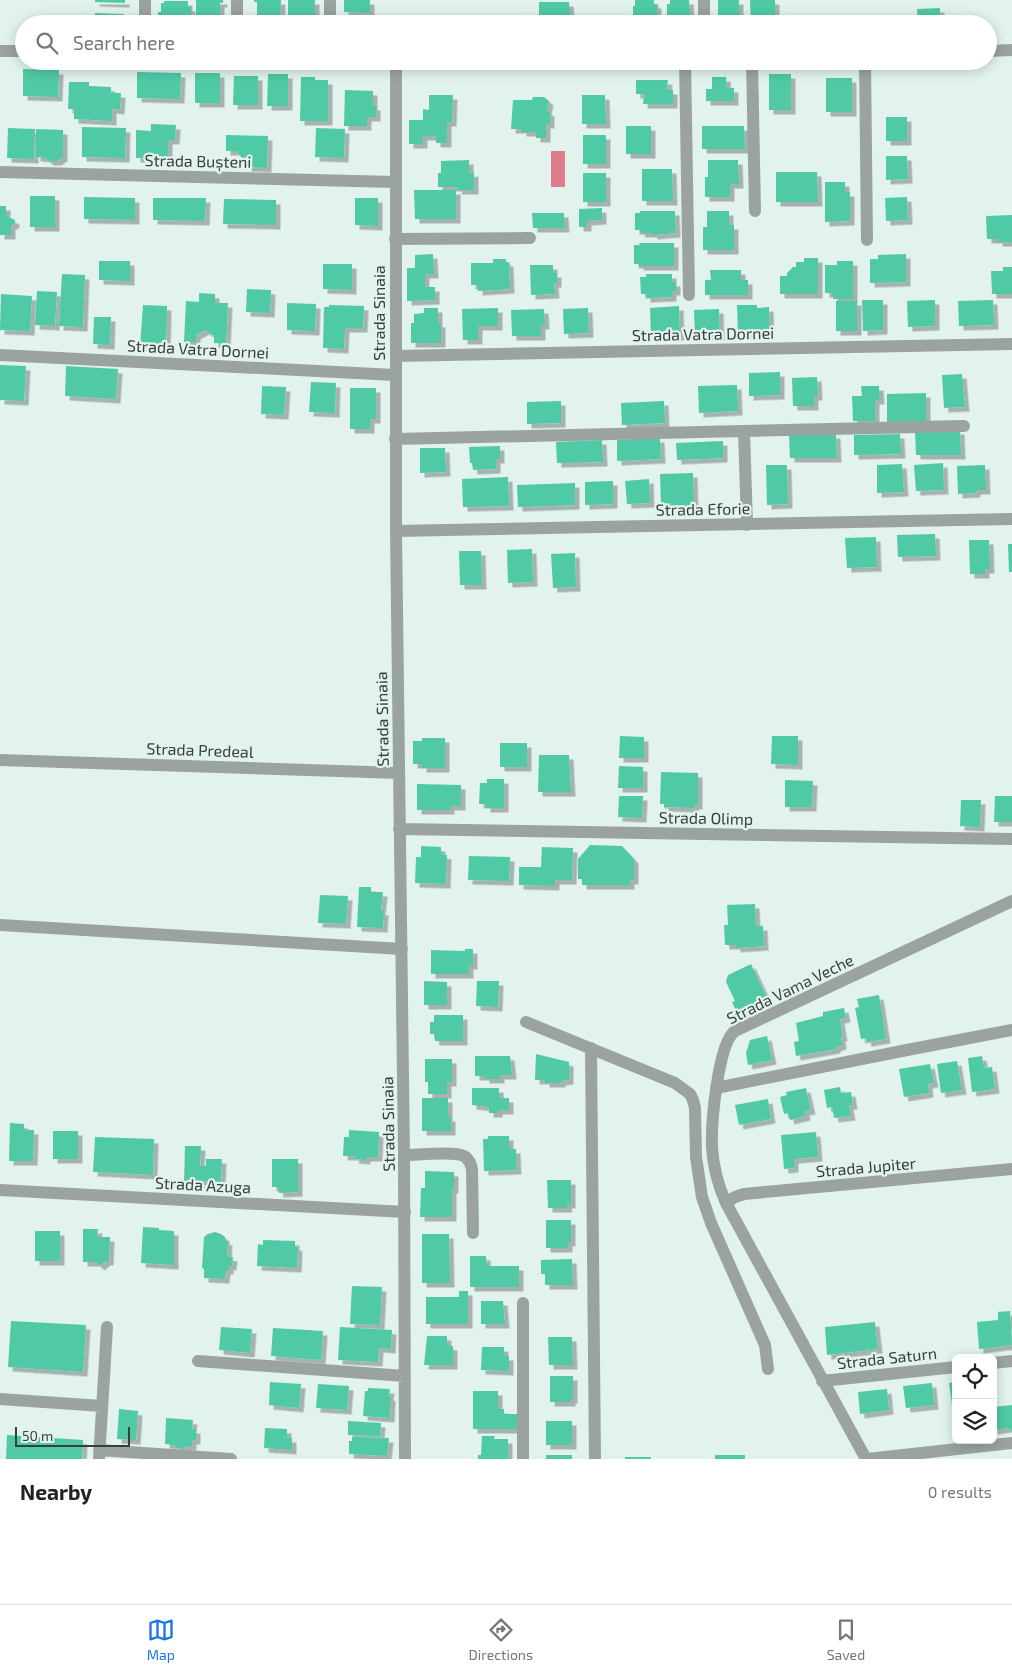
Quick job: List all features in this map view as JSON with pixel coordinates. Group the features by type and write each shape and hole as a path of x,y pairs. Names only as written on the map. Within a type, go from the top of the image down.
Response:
{"street":[{"path":"145,0 145,15"},
{"path":"237,0 237,15"},
{"path":"330,0 330,15"},
{"path":"704,0 704,15"},
{"path":"997,51 1012,50"},
{"path":"0,51 15,51"},
{"name":"Strada Sinaia","path":"396,70 395,439 398,773 402,949 405,1459"},
{"path":"685,70 689,295"},
{"path":"752,70 755,211"},
{"path":"865,70 867,240"},
{"name":"Strada Bușteni","path":"0,172 395,182"},
{"path":"395,239 530,238"},
{"name":"Strada Vatra Dornei","path":"396,356 1012,344"},
{"name":"Strada Vatra Dornei","path":"0,355 395,375"},
{"path":"395,439 964,426"},
{"path":"744,431 747,525"},
{"name":"Strada Eforie","path":"396,531 1012,519"},
{"name":"Strada Predeal","path":"0,760 398,773"},
{"name":"Strada Olimp","path":"399,829 1012,839"},
{"name":"Strada Vama Veche","path":"867,1459 822,1381 726,1203 714,1168 712,1147 714,1104 726,1041 735,1031 1012,901"},
{"path":"0,924 402,949"},
{"path":"526,1022 675,1083 690,1094 695,1108 695,1145 702,1197 711,1223 765,1345 768,1369"},
{"path":"716,1088 1012,1030"},
{"path":"591,1048 595,1459"},
{"path":"404,1155 455,1154 466,1158 472,1169 473,1233"},
{"name":"Strada Jupiter","path":"726,1203 734,1197 744,1194 1012,1169"},
{"name":"Strada Azuga","path":"0,1190 404,1212"},
{"path":"523,1303 523,1459"},
{"path":"107,1327 99,1454 231,1459"},
{"path":"198,1361 405,1376"},
{"path":"997,1363 1012,1361"},
{"name":"Strada Saturn","path":"822,1381 952,1367"},
{"path":"0,1399 102,1406"},
{"path":"867,1459 1012,1444"}],"shaded area":[{"path":"551,151 565,151 565,187 551,187"}],"building":[{"path":"95,0 125,0 125,3 95,2"},
{"path":"196,0 223,0 223,3 220,3 220,15 196,15"},
{"path":"254,0 281,0 280,15 257,15 257,2 254,2"},
{"path":"288,0 315,0 315,15 288,15"},
{"path":"344,0 370,0 370,13 344,12"},
{"path":"635,0 654,0 654,4 657,4 657,15 633,15 633,6 635,6"},
{"path":"670,0 689,0 690,15 667,15 667,4 670,4"},
{"path":"718,0 739,0 739,15 718,15"},
{"path":"750,0 775,0 775,15 751,15"},
{"path":"164,1 188,1 188,7 191,7 191,15 158,15 158,12 161,12 161,3 164,3"},
{"path":"539,2 569,2 570,15 539,15"},
{"path":"940,8 940,15 917,15 917,9"},
{"path":"95,13 124,14 124,15 95,15"},
{"path":"23,70 59,70 58,97 23,96"},
{"path":"137,72 181,73 180,99 137,98"},
{"path":"195,73 220,73 220,103 195,103"},
{"path":"268,74 288,74 288,106 267,106"},
{"path":"769,74 791,74 791,110 769,110"},
{"path":"234,76 258,76 258,105 233,105"},
{"path":"301,77 315,77 315,80 328,80 328,121 300,121"},
{"path":"712,77 726,77 727,88 734,88 734,101 706,101 706,89 712,89"},
{"path":"826,78 852,78 852,112 826,112"},
{"path":"636,80 668,80 667,90 673,90 673,104 643,104 644,94 636,94"},
{"path":"69,82 89,82 89,86 111,87 111,93 121,93 120,110 112,109 112,121 74,119 74,109 68,109"},
{"path":"345,90 373,91 373,106 376,106 376,117 367,117 367,126 344,126"},
{"path":"429,95 453,95 452,122 447,122 447,143 436,143 436,136 423,136 423,144 409,144 409,120 423,120 423,109 429,110"},
{"path":"582,95 605,95 606,124 582,124"},
{"path":"533,97 544,97 549,101 547,111 550,112 550,124 546,124 546,138 536,138 536,132 522,132 522,129 511,129 513,100 532,100"},
{"path":"886,117 907,117 907,141 886,141"},
{"path":"151,124 176,125 175,140 168,140 168,159 136,158 136,130 151,131"},
{"path":"626,126 651,126 651,154 626,154"},
{"path":"702,126 744,126 745,149 702,149"},
{"path":"82,127 126,128 125,158 82,157"},
{"path":"8,128 35,129 34,159 7,158"},
{"path":"316,128 345,129 344,158 315,157"},
{"path":"36,129 63,130 63,157 57,161 49,161 46,158 36,157"},
{"path":"226,135 268,136 267,168 247,167 247,160 242,158 236,151 226,151"},
{"path":"583,135 606,135 606,164 583,164"},
{"path":"886,156 907,156 908,179 886,180"},
{"path":"469,160 469,173 474,172 474,190 457,190 458,187 438,187 438,173 441,173 441,161"},
{"path":"708,160 738,160 739,184 730,184 730,197 705,197 705,177 708,177"},
{"path":"642,169 672,169 673,201 642,201"},
{"path":"776,172 817,172 818,202 776,202"},
{"path":"583,173 606,173 606,202 583,202"},
{"path":"825,182 845,182 845,192 850,192 850,221 825,222"},
{"path":"414,190 456,190 456,219 415,219"},
{"path":"30,196 55,196 55,227 30,227"},
{"path":"84,197 135,198 135,220 84,219"},
{"path":"907,197 908,220 886,221 885,198"},
{"path":"153,198 206,198 205,221 153,220"},
{"path":"355,198 378,198 378,226 355,225"},
{"path":"224,199 276,200 276,225 223,224"},
{"path":"0,206 6,206 6,216 15,220 15,223 11,226 11,235 0,235"},
{"path":"602,208 602,220 587,221 587,227 579,227 579,209"},
{"path":"640,211 675,211 676,233 653,235 653,233 641,233 640,230 635,230 635,213 640,213"},
{"path":"707,211 729,211 729,225 734,225 734,250 703,250 703,227 707,227"},
{"path":"532,213 564,213 565,228 533,228"},
{"path":"1012,215 1012,242 998,242 998,239 987,239 986,216"},
{"path":"639,243 674,243 674,266 639,266 639,264 634,264 634,245 640,245"},
{"path":"433,254 434,274 425,274 425,287 435,287 435,300 407,301 407,268 415,268 415,255"},
{"path":"906,254 906,282 870,283 870,259 878,259 878,255"},
{"path":"804,258 818,258 818,294 780,294 780,276 787,276 787,273 793,267 796,267 796,262 804,262"},
{"path":"493,259 506,259 506,262 509,262 510,289 478,291 478,285 471,285 471,263 493,263"},
{"path":"99,261 130,261 130,281 99,280"},
{"path":"837,261 853,261 853,299 833,299 833,293 825,293 825,265 837,265"},
{"path":"323,264 352,264 352,290 323,289"},
{"path":"530,265 553,265 553,273 557,273 557,283 554,283 555,294 531,295"},
{"path":"1003,267 1012,267 1012,294 992,294 991,271 1003,271"},
{"path":"710,270 741,270 741,280 748,280 748,295 705,295 705,280 711,280"},
{"path":"62,274 85,275 83,327 59,326"},
{"path":"646,274 672,274 672,282 676,282 676,291 672,291 672,297 646,298 646,294 641,294 640,277 646,277"},
{"path":"247,289 271,290 270,313 246,312"},
{"path":"37,291 57,292 55,326 35,325"},
{"path":"199,293 215,294 215,303 228,303 226,344 214,343 214,336 205,330 196,335 196,342 184,342 186,301 199,302"},
{"path":"1,294 32,296 30,331 0,330"},
{"path":"862,300 883,300 883,330 863,331"},
{"path":"935,300 935,326 908,327 907,301"},
{"path":"993,300 994,325 959,326 958,301"},
{"path":"836,301 857,301 857,331 836,331"},
{"path":"287,303 316,304 315,331 287,330"},
{"path":"143,305 167,306 166,348 140,347"},
{"path":"329,305 364,306 363,328 345,328 344,349 323,348 324,307 329,307"},
{"path":"737,305 757,305 757,308 769,307 770,332 757,332 757,335 738,335"},
{"path":"679,306 680,336 651,337 650,308"},
{"path":"424,308 438,308 438,323 441,323 441,343 411,343 411,323 414,323 414,314 424,313"},
{"path":"498,308 498,326 478,326 478,340 463,340 462,309"},
{"path":"588,308 589,333 564,334 563,309"},
{"path":"544,309 545,325 541,325 541,336 512,336 511,310"},
{"path":"719,309 720,336 695,336 694,310"},
{"path":"94,317 111,317 110,345 93,344"},
{"path":"0,365 26,366 24,401 0,400"},
{"path":"66,366 118,369 116,399 65,396"},
{"path":"780,372 780,395 749,396 749,373"},
{"path":"962,374 965,407 944,408 942,375"},
{"path":"817,377 818,396 814,396 814,406 793,406 792,378"},
{"path":"311,382 336,383 335,413 309,412"},
{"path":"737,385 738,411 699,413 698,386"},
{"path":"262,386 286,387 284,415 261,414"},
{"path":"861,386 879,386 880,400 875,400 875,421 853,421 852,396 862,396"},
{"path":"350,388 376,388 376,419 370,419 370,429 350,429"},
{"path":"926,393 926,421 887,422 887,394"},
{"path":"561,401 561,423 527,424 527,402"},
{"path":"664,401 665,423 622,425 621,403"},
{"path":"915,430 960,430 961,455 916,455"},
{"path":"836,434 837,458 790,458 789,435"},
{"path":"900,434 901,454 854,455 854,435"},
{"path":"660,438 661,459 617,461 617,440"},
{"path":"602,440 603,462 557,463 556,442"},
{"path":"723,441 723,458 677,460 676,443"},
{"path":"500,446 500,459 496,459 496,469 473,470 472,463 470,463 469,447"},
{"path":"420,448 445,448 446,472 420,473"},
{"path":"943,463 944,490 916,491 914,465"},
{"path":"902,464 904,492 877,493 877,465"},
{"path":"766,465 787,465 788,504 767,505"},
{"path":"985,465 986,490 976,490 976,493 958,494 957,466"},
{"path":"693,473 694,505 661,506 660,474"},
{"path":"508,477 509,506 463,507 462,479"},
{"path":"649,479 650,503 627,504 625,481"},
{"path":"613,481 613,504 585,505 585,482"},
{"path":"575,483 575,505 518,507 517,485"},
{"path":"935,534 936,556 898,557 897,535"},
{"path":"876,537 877,567 847,568 845,538"},
{"path":"969,540 989,540 990,569 985,569 985,574 970,574"},
{"path":"1008,544 1012,544 1012,572 1009,572"},
{"path":"532,549 533,582 508,583 507,550"},
{"path":"459,551 481,551 482,585 460,585"},
{"path":"575,553 576,587 553,588 551,554"},
{"path":"620,736 644,737 644,758 619,758"},
{"path":"772,736 798,736 798,765 771,764"},
{"path":"422,738 445,738 445,768 422,768 422,764 413,764 413,741 422,741"},
{"path":"500,743 527,743 527,767 500,767"},
{"path":"539,755 569,755 571,792 538,792"},
{"path":"619,766 643,767 643,788 618,788"},
{"path":"661,772 698,773 698,805 694,805 694,808 664,807 664,804 660,804"},
{"path":"487,779 504,779 504,808 486,808 486,804 479,804 480,783 487,783"},
{"path":"785,780 813,781 812,807 785,807"},
{"path":"417,784 461,785 461,806 450,806 450,810 417,810"},
{"path":"619,796 643,796 642,818 618,817"},
{"path":"995,796 1012,796 1012,822 994,822"},
{"path":"961,800 981,800 980,827 960,826"},
{"path":"590,845 622,846 634,859 634,880 630,880 630,885 582,885 582,879 578,879 578,859"},
{"path":"421,846 441,847 441,854 447,855 446,884 415,883 416,857 421,857"},
{"path":"542,847 573,848 572,880 555,880 555,886 519,885 519,867 541,867"},
{"path":"469,856 510,857 509,881 468,880"},
{"path":"359,887 371,887 371,892 383,892 381,911 384,911 383,928 357,927"},
{"path":"320,895 348,896 346,924 318,923"},
{"path":"755,904 756,926 763,926 764,946 736,948 736,945 725,945 724,925 728,925 727,905"},
{"path":"465,949 473,949 473,965 469,965 469,974 431,974 431,950 465,951"},
{"path":"751,964 767,998 764,1000 765,1002 744,1012 743,1010 737,1013 732,1002 735,1001 726,982 728,975"},
{"path":"424,981 447,982 447,1005 424,1005"},
{"path":"477,981 499,981 498,1007 476,1006"},
{"path":"879,995 886,1039 867,1042 866,1038 861,1039 855,1008 859,1007 857,999"},
{"path":"844,1008 846,1018 840,1019 843,1037 841,1037 842,1045 836,1047 836,1049 796,1056 794,1042 799,1041 796,1023 823,1016 823,1012"},
{"path":"434,1015 463,1015 463,1041 435,1041 434,1034 430,1034 430,1022 434,1022"},
{"path":"767,1036 772,1060 748,1065 746,1053 750,1040"},
{"path":"536,1054 569,1062 569,1080 561,1081 561,1083 545,1083 545,1080 535,1080"},
{"path":"475,1056 510,1056 512,1075 500,1075 500,1079 485,1079 485,1076 475,1076"},
{"path":"982,1056 984,1068 992,1067 995,1089 972,1092 968,1058"},
{"path":"425,1059 452,1059 452,1082 447,1082 447,1094 428,1094 428,1082 425,1082"},
{"path":"957,1061 962,1090 941,1093 937,1064"},
{"path":"930,1064 934,1083 928,1084 929,1093 904,1097 899,1069"},
{"path":"840,1087 841,1093 851,1092 853,1105 849,1105 851,1116 834,1118 832,1107 827,1108 824,1090"},
{"path":"472,1088 499,1088 499,1098 509,1098 509,1110 498,1110 498,1113 489,1113 489,1107 472,1105"},
{"path":"806,1088 811,1110 805,1111 806,1116 790,1120 788,1113 784,1114 780,1097 787,1095 786,1092"},
{"path":"422,1098 448,1098 448,1117 451,1117 451,1131 422,1131"},
{"path":"768,1099 771,1119 739,1125 735,1105"},
{"path":"10,1123 24,1124 24,1130 34,1130 33,1161 9,1161"},
{"path":"349,1130 379,1132 378,1157 366,1157 366,1160 354,1159 355,1156 343,1156 344,1137 349,1137"},
{"path":"53,1131 78,1131 78,1159 53,1159"},
{"path":"816,1132 818,1157 794,1159 794,1168 784,1169 781,1135"},
{"path":"488,1136 509,1136 509,1149 516,1149 517,1170 484,1171 483,1139 488,1139"},
{"path":"95,1137 154,1139 153,1175 93,1172"},
{"path":"185,1146 201,1146 200,1166 206,1166 206,1159 222,1159 221,1182 200,1181 200,1184 184,1183"},
{"path":"272,1159 298,1159 298,1192 279,1193 278,1187 272,1187"},
{"path":"425,1171 454,1172 452,1217 420,1217 421,1188 425,1188"},
{"path":"547,1180 571,1180 571,1204 567,1204 568,1208 548,1208"},
{"path":"546,1220 571,1220 571,1242 568,1242 568,1248 546,1248"},
{"path":"143,1227 174,1231 174,1265 141,1263"},
{"path":"83,1229 98,1229 97,1237 110,1237 109,1261 100,1266 96,1262 83,1262"},
{"path":"35,1231 60,1231 60,1261 35,1261"},
{"path":"215,1232 221,1234 228,1241 227,1256 233,1257 232,1266 229,1266 229,1270 226,1270 225,1279 204,1278 204,1269 202,1268 204,1237"},
{"path":"422,1234 449,1234 450,1283 422,1283"},
{"path":"263,1240 295,1241 295,1246 298,1247 297,1268 257,1266 258,1244 263,1245"},
{"path":"470,1256 486,1256 487,1266 519,1266 519,1287 470,1287"},
{"path":"572,1259 573,1285 545,1285 545,1274 541,1274 541,1260"},
{"path":"352,1286 382,1287 380,1325 350,1324"},
{"path":"459,1291 468,1291 468,1324 426,1324 426,1297 459,1297"},
{"path":"481,1301 503,1301 505,1324 481,1324"},
{"path":"1010,1311 1012,1345 979,1349 977,1322 998,1320 998,1312"},
{"path":"11,1321 86,1325 83,1372 8,1367"},
{"path":"875,1322 878,1349 827,1355 825,1327"},
{"path":"221,1327 252,1329 250,1353 219,1350"},
{"path":"340,1327 392,1330 391,1349 379,1348 378,1362 338,1360"},
{"path":"273,1328 323,1331 321,1360 271,1356"},
{"path":"427,1336 447,1336 447,1345 453,1346 453,1365 424,1365"},
{"path":"548,1337 572,1337 573,1365 549,1365"},
{"path":"482,1347 504,1347 504,1356 509,1356 509,1371 481,1370"},
{"path":"550,1376 573,1376 573,1399 571,1399 571,1402 550,1402"},
{"path":"270,1382 301,1384 299,1408 269,1405"},
{"path":"932,1383 934,1405 906,1408 903,1386"},
{"path":"949,1383 952,1383 952,1405"},
{"path":"318,1384 349,1386 347,1410 316,1408"},
{"path":"368,1388 390,1389 390,1418 363,1416 365,1391 368,1391"},
{"path":"887,1389 889,1410 860,1414 858,1392"},
{"path":"473,1391 498,1391 498,1409 504,1409 504,1414 517,1414 517,1429 473,1429"},
{"path":"1012,1405 1012,1431 1007,1428 997,1429 997,1407"},
{"path":"119,1409 138,1411 136,1440 117,1439"},
{"path":"166,1418 193,1420 192,1429 196,1429 196,1440 192,1440 192,1446 186,1446 183,1449 165,1444"},
{"path":"348,1421 381,1423 380,1436 348,1435"},
{"path":"546,1421 572,1421 572,1445 546,1445"},
{"path":"265,1428 287,1429 287,1438 292,1438 292,1450 264,1448"},
{"path":"7,1435 83,1440 82,1459 6,1459"},
{"path":"482,1436 495,1436 494,1439 508,1439 508,1459 478,1459 478,1455 481,1455"},
{"path":"352,1437 389,1438 387,1456 349,1454 349,1441 352,1441"},
{"path":"546,1455 572,1455 572,1459 546,1459"},
{"path":"715,1455 745,1455 745,1459 715,1459"},
{"path":"625,1457 651,1457 651,1459 625,1459"}]}
